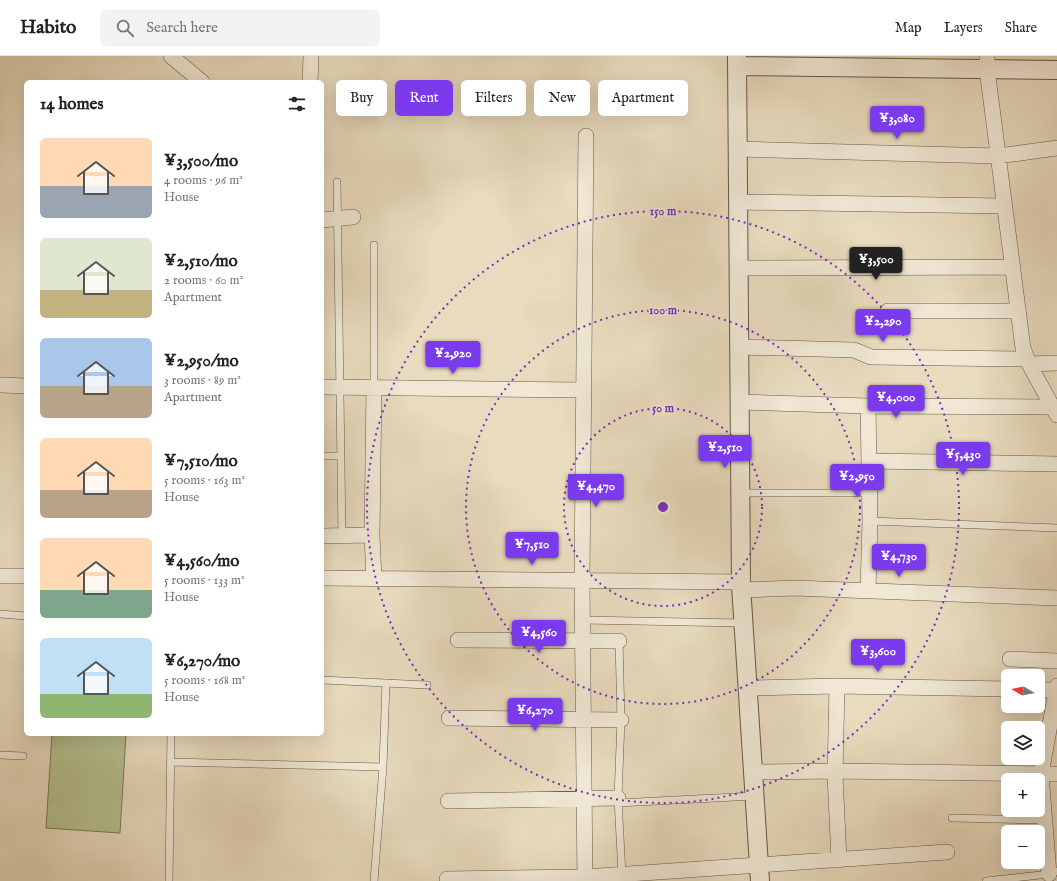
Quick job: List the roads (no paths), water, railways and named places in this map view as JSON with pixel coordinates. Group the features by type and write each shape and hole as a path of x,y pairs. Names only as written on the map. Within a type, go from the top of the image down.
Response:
{"street":[{"path":"171,56 200,80"},
{"path":"310,80 311,56"},
{"path":"759,873 742,586 737,61 987,63 1057,70"},
{"path":"740,402 1055,411 1028,361 1023,348 987,63"},
{"path":"585,879 582,580 586,136"},
{"path":"738,149 998,156 1057,148"},
{"path":"738,202 1004,206"},
{"path":"324,220 353,217"},
{"path":"739,268 1012,267"},
{"path":"888,311 1018,311"},
{"path":"740,347 854,350 871,357 1057,363"},
{"path":"0,385 24,386"},
{"path":"324,387 584,390"},
{"path":"374,388 372,535 374,579"},
{"path":"868,406 870,461 868,590"},
{"path":"870,461 1057,464"},
{"path":"324,536 372,535"},
{"path":"0,576 24,576"},
{"path":"324,578 582,580 1057,598"},
{"path":"458,640 619,641"},
{"path":"1010,660 1057,661"},
{"path":"748,688 838,686 1001,689"},
{"path":"838,686 835,771 840,860"},
{"path":"1041,773 1057,689 1045,690"},
{"path":"449,718 621,720"},
{"path":"753,772 835,771 1001,773"},
{"path":"1045,774 1057,774"},
{"path":"448,801 618,800"},
{"path":"1045,817 1053,872"},
{"path":"447,879 585,879 622,875 759,873 840,860 947,852"}],"lane":[{"path":"337,182 342,536"},
{"path":"374,245 374,388"},
{"path":"324,456 341,456"},
{"path":"741,492 870,493"},
{"path":"870,522 1057,528"},
{"path":"0,614 24,616"},
{"path":"583,620 744,623"},
{"path":"619,641 621,720 618,800 622,875"},
{"path":"324,680 427,685"},
{"path":"374,881 383,767 386,683"},
{"path":"169,881 170,736"},
{"path":"0,755 23,756"},
{"path":"170,762 383,767"},
{"path":"618,800 754,796"},
{"path":"952,818 1045,820"},
{"path":"986,881 1053,872"}]}
